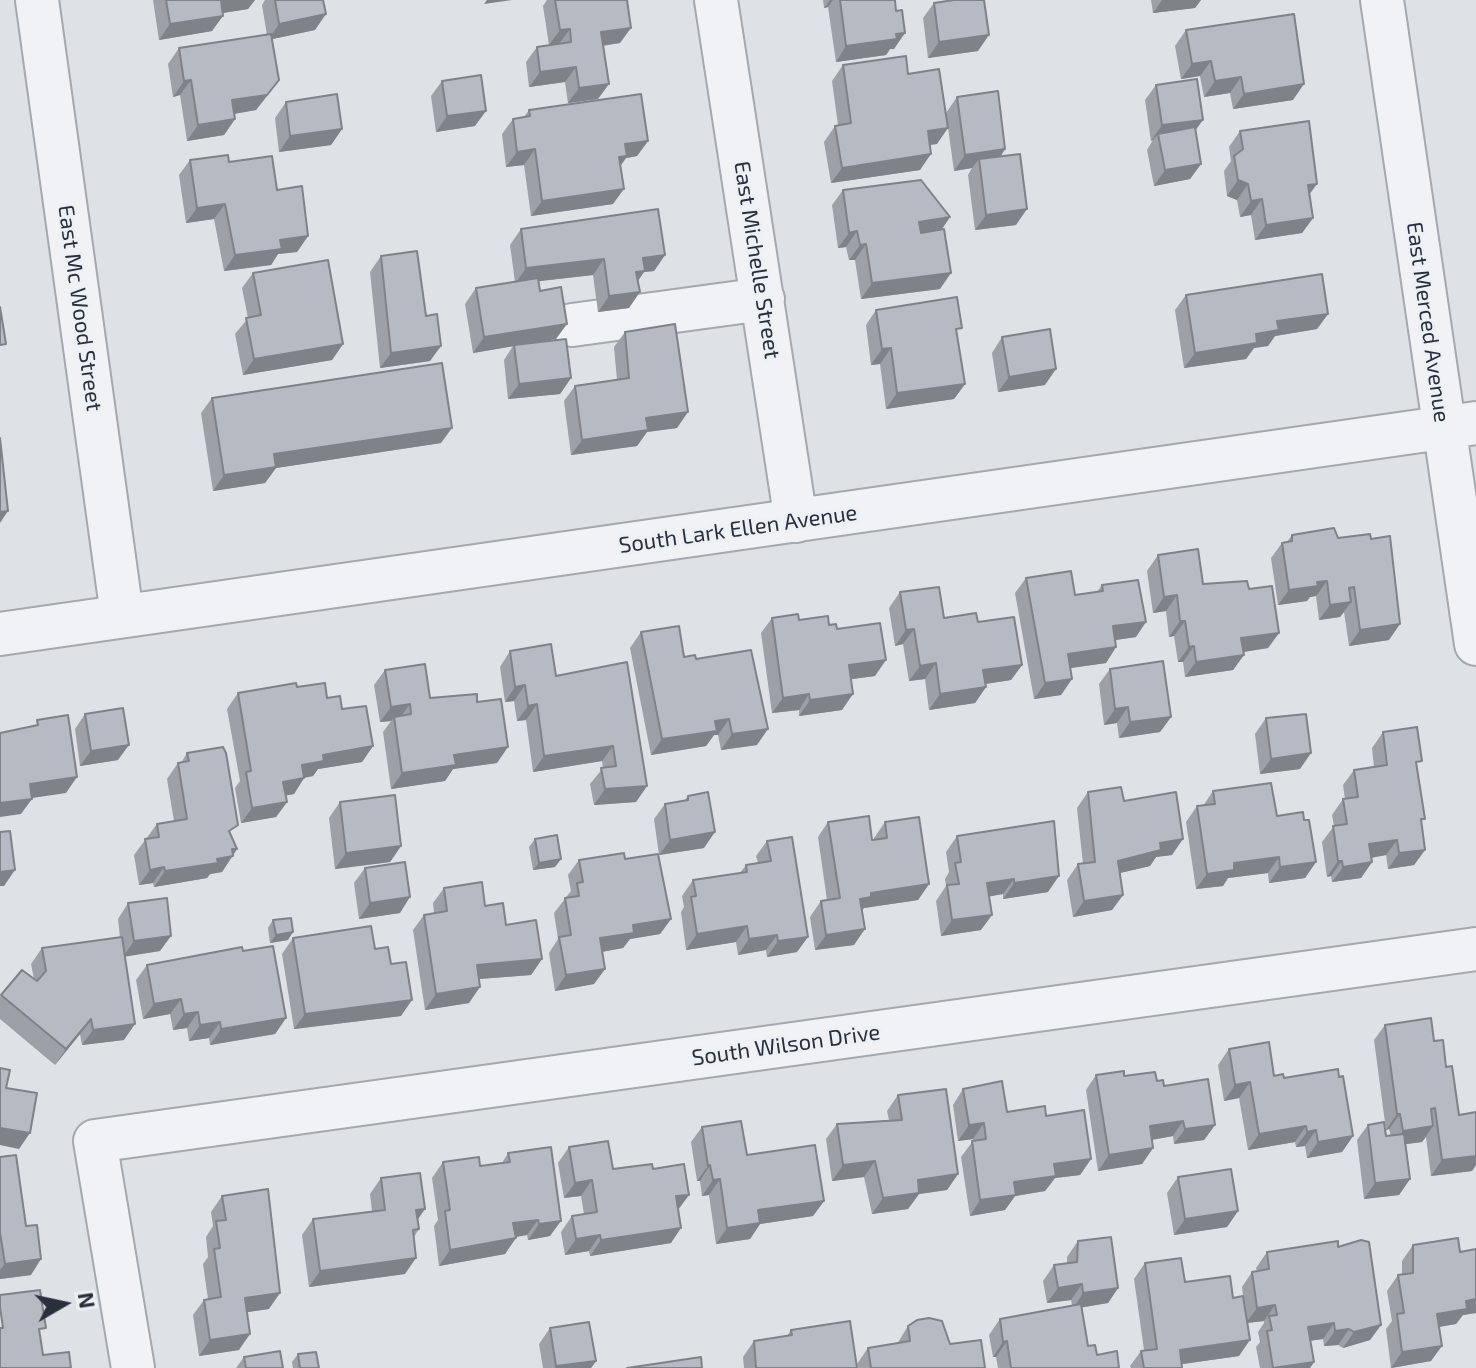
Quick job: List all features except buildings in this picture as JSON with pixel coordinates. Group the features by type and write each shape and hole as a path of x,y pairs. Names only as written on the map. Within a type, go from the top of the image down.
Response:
{"street":[{"name":"East Mc Wood Street","path":"37,0 122,615"},
{"name":"East Michelle Street","path":"716,0 796,521"},
{"name":"East Merced Avenue","path":"1382,0 1460,426 1476,644"},
{"path":"572,325 763,299"},
{"name":"South Lark Ellen Avenue","path":"0,634 1460,426"},
{"name":"South Wilson Drive","path":"133,1368 95,1141 1476,949"}]}
